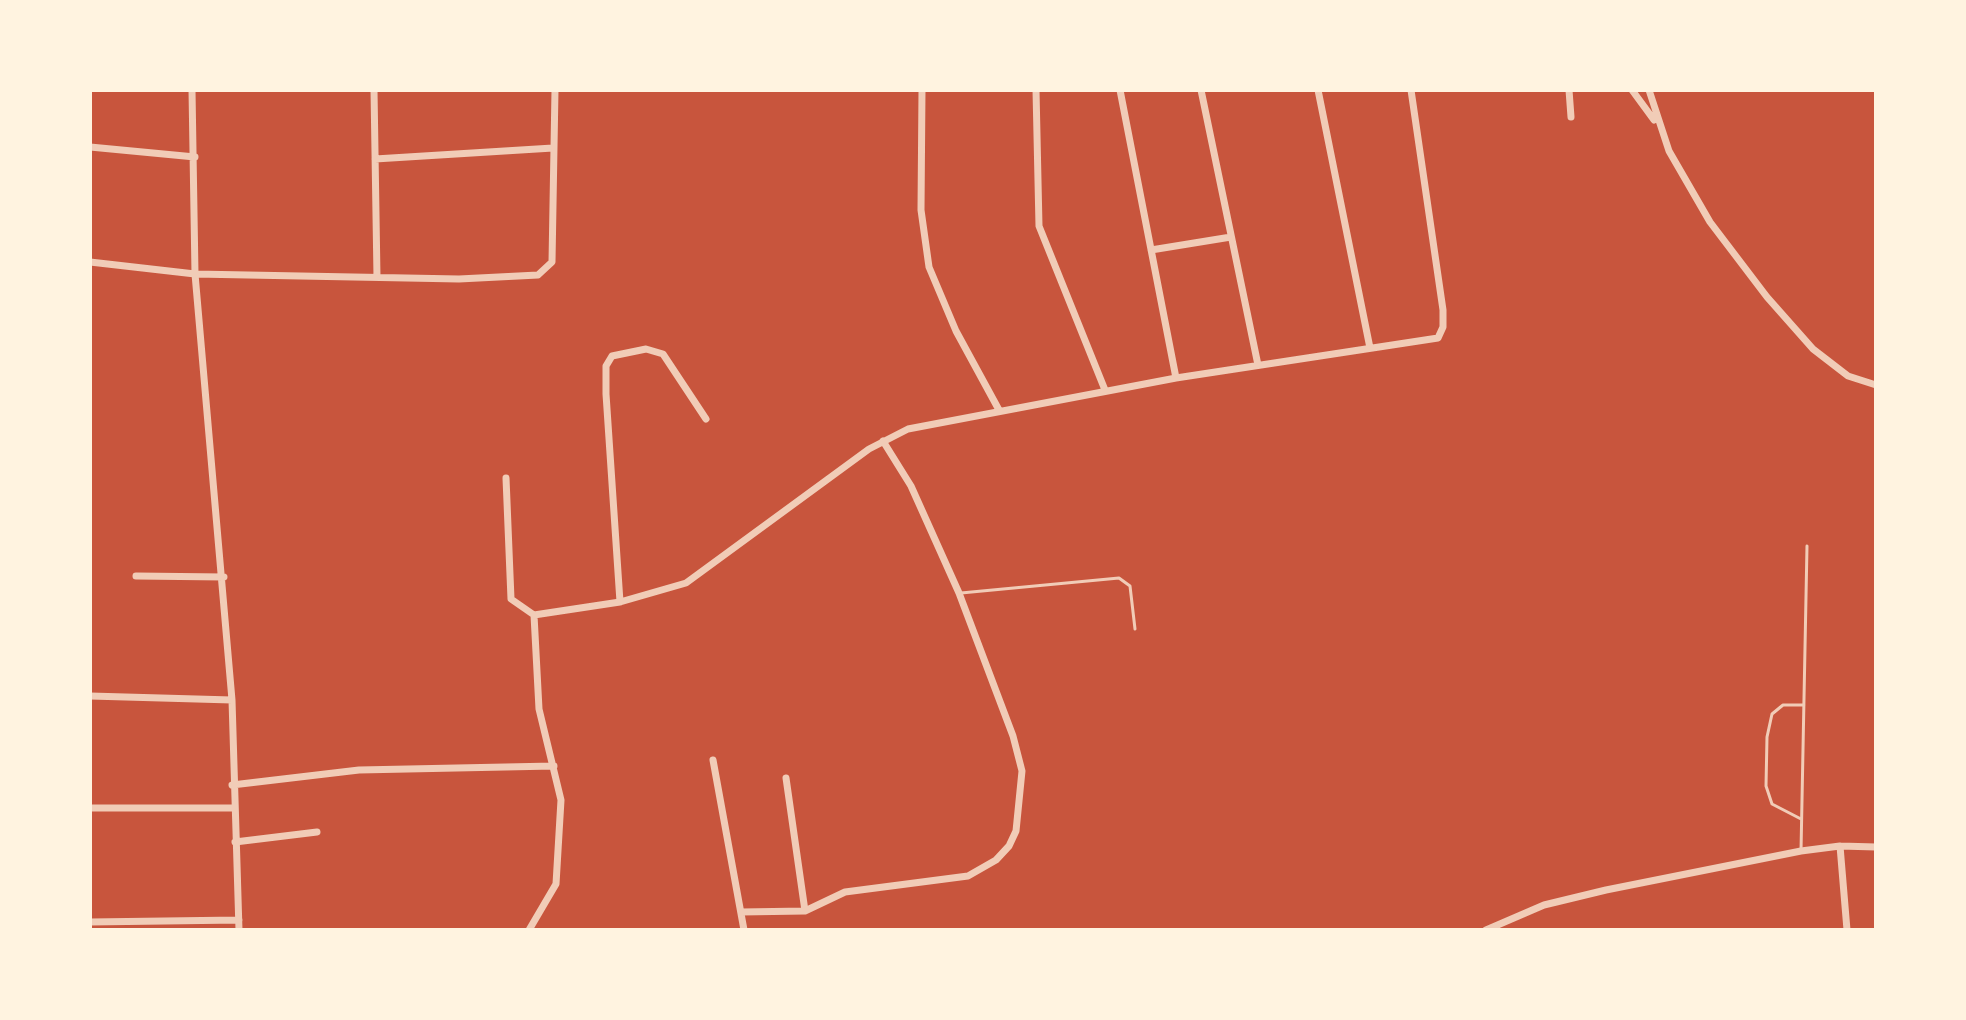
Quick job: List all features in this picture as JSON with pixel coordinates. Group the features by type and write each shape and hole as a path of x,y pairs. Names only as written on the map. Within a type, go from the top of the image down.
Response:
{"street":[{"path":"192,90 195,274 224,577 232,700 232,785 239,930"},
{"path":"374,90 377,277"},
{"path":"90,262 195,274 459,279 538,275 552,262 555,90"},
{"path":"922,90 921,210 929,267 956,331 999,410"},
{"path":"1036,90 1039,226 1105,390"},
{"path":"1120,90 1176,378"},
{"path":"1201,90 1258,365"},
{"path":"1318,90 1370,348"},
{"path":"506,478 511,599 534,615 620,602 686,583 883,441 934,422 1176,378 1438,338 1443,327 1443,310 1411,90"},
{"path":"1569,90 1571,117"},
{"path":"1632,90 1658,125 1710,222 1767,297 1813,349 1848,376 1876,385"},
{"path":"1649,90 1658,125"},
{"path":"90,147 195,157"},
{"path":"375,159 553,148"},
{"path":"1151,250 1231,237"},
{"path":"620,602 606,366 612,356 646,349 663,354 706,419"},
{"path":"741,912 805,911 845,892 968,876 996,860 1009,846 1018,819 1022,771 1013,736 959,593 911,486 883,441"},
{"path":"136,576 224,577"},
{"path":"529,930 545,907 559,868 561,800 539,709 534,615"},
{"path":"90,696 232,700"},
{"path":"713,760 744,930"},
{"path":"232,785 359,770 554,766"},
{"path":"786,778 805,911"},
{"path":"90,808 233,808"},
{"path":"235,842 317,832"},
{"path":"1840,846 1847,930"},
{"path":"1486,930 1544,905 1801,851 1840,846 1876,847"},
{"path":"90,922 239,920"}],"lane":[{"path":"1801,851 1807,546"},
{"path":"959,593 1119,578 1130,586 1135,629"},
{"path":"1801,819 1772,804 1766,786 1766,750 1772,714 1783,705 1804,705"}]}
